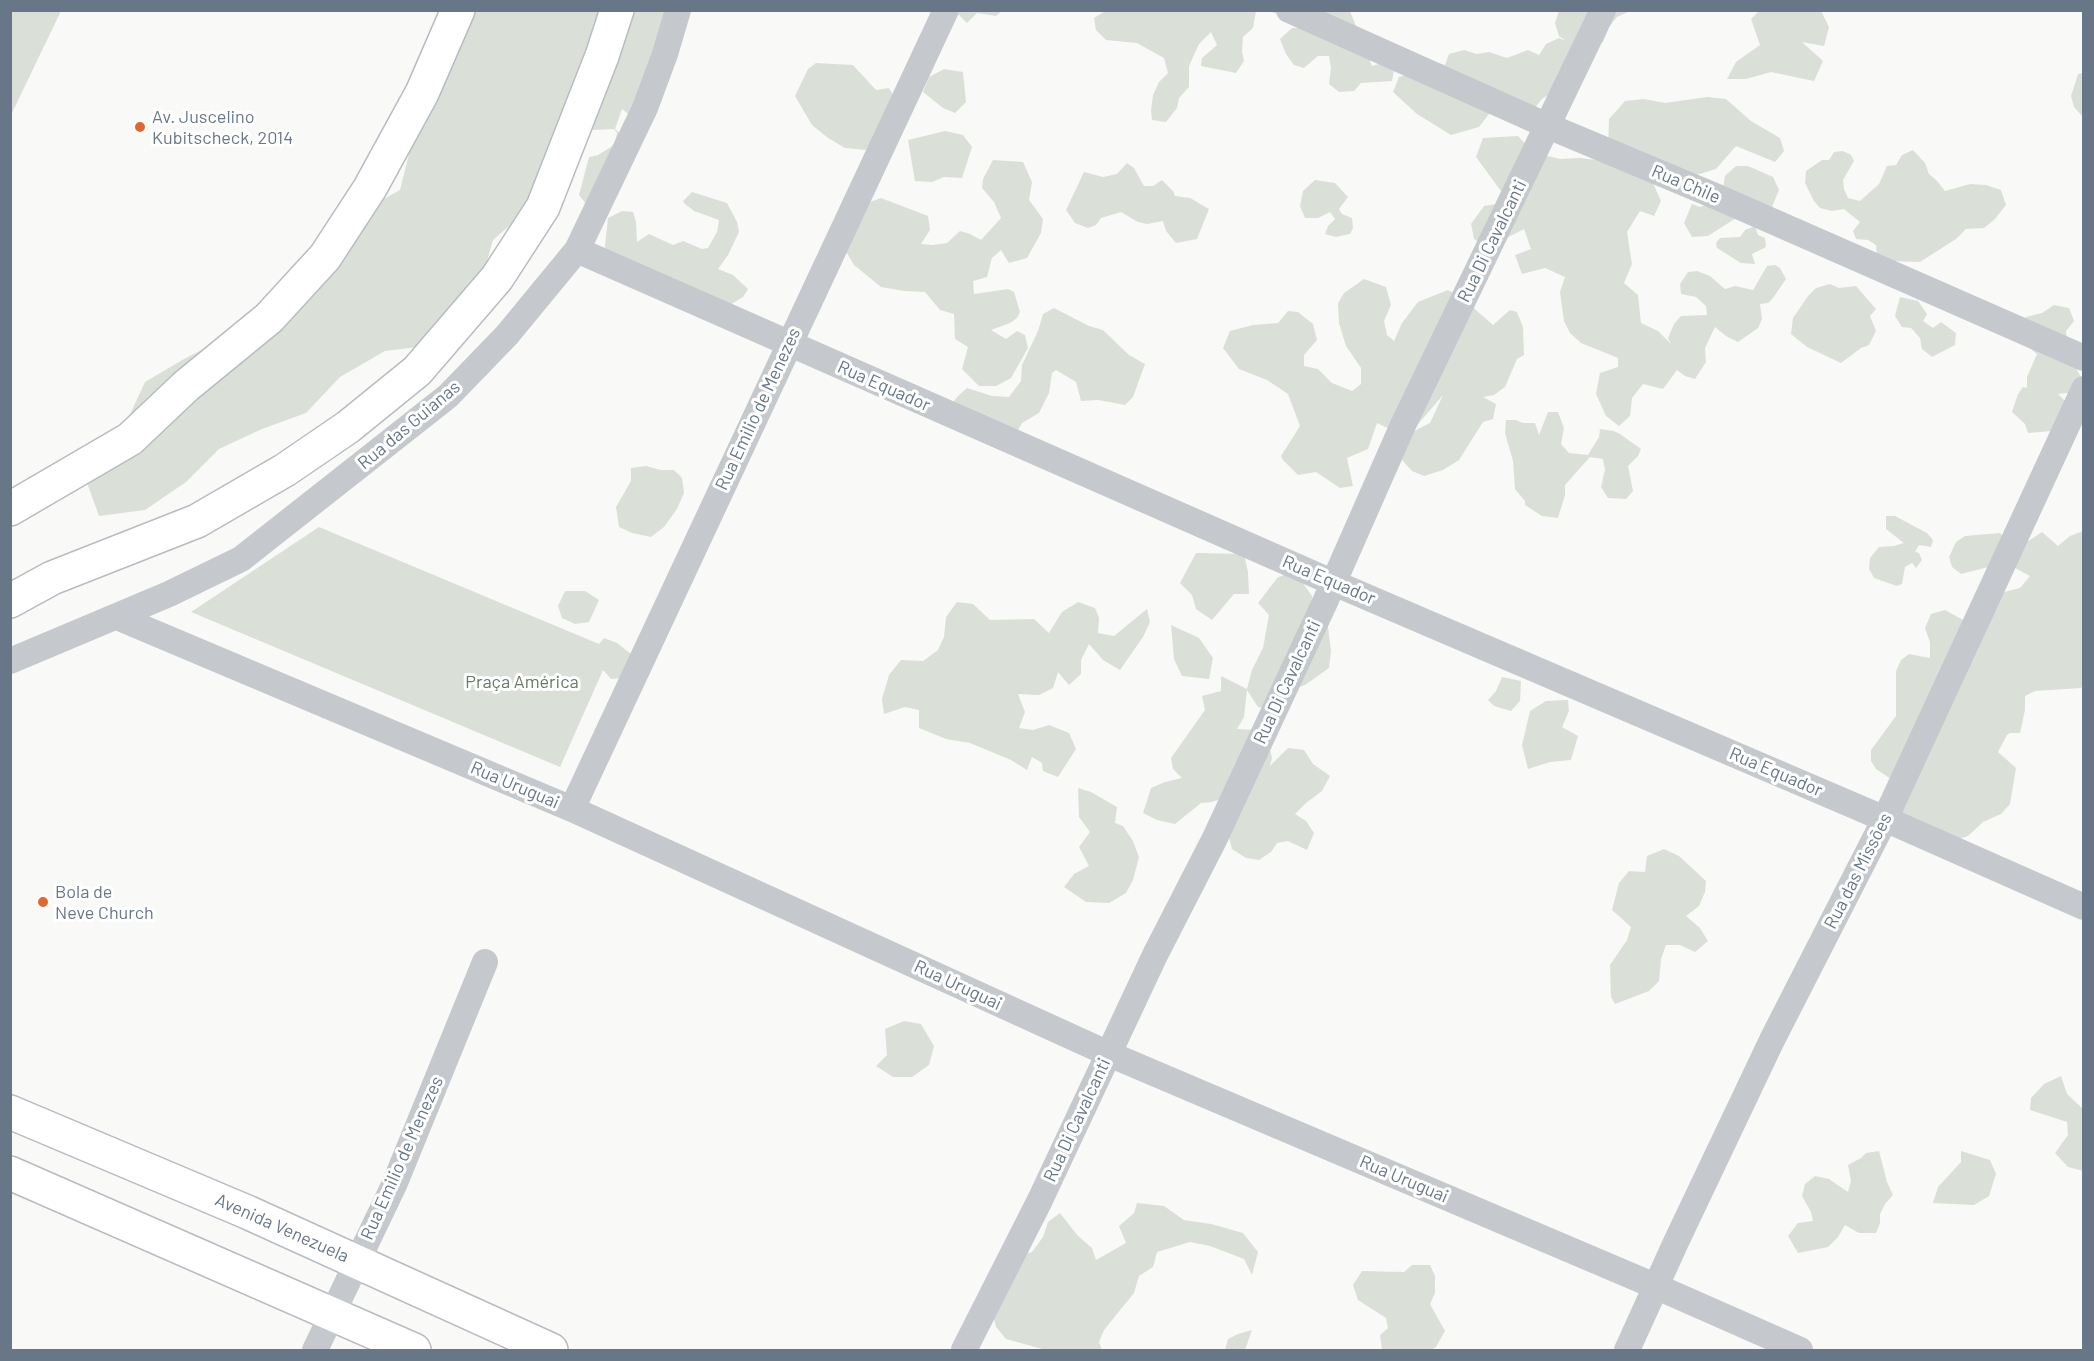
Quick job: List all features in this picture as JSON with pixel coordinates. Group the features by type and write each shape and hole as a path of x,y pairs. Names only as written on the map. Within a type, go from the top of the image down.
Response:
{"main road":[{"path":"10,509 130,439 186,386 270,318 325,257 370,188 422,93 458,10"},
{"path":"10,601 52,578 196,521 285,470 348,427 417,371 497,278 543,207 602,56 617,10"},
{"name":"Avenida Venezuela","path":"10,1112 247,1212 550,1350"},
{"path":"10,1173 414,1350"}],"street":[{"name":"Rua das Guianas","path":"10,661 117,617 241,559 440,403 507,335 577,249 645,108 678,10"},
{"name":"Rua Emilio de Menezes","path":"572,808 946,10"},
{"name":"Rua Chile","path":"1289,10 1548,126 1715,196 2084,358"},
{"name":"Rua Di Cavalcanti","path":"964,1350 1040,1200 1155,955 1214,840 1334,583 1403,426 1603,10"},
{"name":"Rua Equador","path":"577,249 1334,583 1885,819 2084,907"},
{"name":"Rua das Missões","path":"1627,1350 1655,1286 1782,1020 1885,819 2084,389"},
{"name":"Rua Uruguai","path":"117,617 572,808 1109,1054 1800,1350"},
{"name":"Rua Emilio de Menezes","path":"315,1350 394,1185 485,962"}],"green space":[{"path":"959,10 1002,11 996,16 977,13 967,23 958,14"},
{"path":"1107,10 1256,11 1253,28 1243,37 1244,61 1236,73 1201,66 1202,58 1217,45 1211,32 1199,44 1189,66 1189,87 1179,98 1177,108 1166,122 1152,120 1151,110 1153,95 1159,82 1168,73 1164,58 1137,43 1106,40 1096,30 1094,18"},
{"path":"10,11 61,11 11,115"},
{"path":"461,11 673,11 632,117 622,109 615,129 626,139 587,205 579,195 589,157 598,155 614,145 617,133 614,129 592,130 559,164 536,203 493,240 481,282 418,347 385,351 340,377 306,413 262,429 219,449 186,482 145,510 99,516 82,469 126,423 145,382 225,338 359,213 400,190 424,94"},
{"path":"1269,11 1350,11 1372,66 1396,59 1392,81 1361,83 1354,91 1339,92 1329,84 1331,68 1329,56 1318,56 1304,68 1294,65 1286,54 1280,39 1292,28 1314,28"},
{"path":"1559,11 1630,11 1617,17 1609,27 1603,42 1587,51 1555,91 1542,99 1534,109 1494,107 1479,127 1451,135 1417,114 1393,92 1399,77 1414,73 1434,62 1445,65 1449,54 1464,50 1477,54 1489,52 1507,58 1528,50 1539,55 1546,44 1559,38 1566,41 1559,36 1555,23"},
{"path":"1759,11 1821,11 1829,27 1824,46 1802,42 1823,61 1814,81 1771,72 1746,79 1727,79 1736,62 1760,45 1751,19"},
{"path":"816,63 853,65 876,90 889,88 896,100 866,150 845,148 828,138 812,125 795,96 808,69"},
{"path":"944,69 963,72 966,102 955,113 943,108 923,92 929,77"},
{"path":"2084,73 2083,117 2074,107 2071,96 2078,74"},
{"path":"1707,97 1726,99 1751,121 1780,138 1784,151 1775,162 1736,146 1716,169 1693,176 1653,183 1661,201 1654,216 1640,211 1627,232 1632,264 1624,283 1638,295 1641,323 1658,331 1671,344 1668,338 1674,324 1681,316 1707,315 1706,306 1696,297 1681,294 1680,284 1688,272 1697,271 1710,276 1725,289 1735,286 1753,290 1767,266 1775,265 1780,268 1786,279 1768,303 1760,304 1762,319 1758,328 1738,342 1715,327 1705,348 1706,362 1695,379 1677,370 1663,389 1643,384 1632,398 1630,416 1619,426 1606,416 1596,394 1600,373 1618,367 1618,358 1581,343 1570,333 1564,321 1560,292 1565,277 1545,268 1522,274 1515,255 1531,249 1524,229 1487,248 1474,239 1471,224 1484,206 1509,202 1476,157 1483,138 1518,136 1534,153 1561,159 1597,160 1608,150 1609,119 1625,101 1644,99 1665,103"},
{"path":"945,131 963,135 972,147 962,178 944,177 932,182 915,181 908,140"},
{"path":"1913,150 1925,163 1929,174 1945,191 1970,184 1986,185 2001,190 2006,205 1984,228 1966,229 1956,239 1920,262 1888,261 1877,256 1876,245 1868,240 1856,239 1853,231 1860,222 1844,209 1832,211 1820,208 1805,183 1806,171 1822,160 1829,160 1834,152 1843,151 1851,155 1854,161 1843,180 1844,189 1848,198 1860,201 1879,184 1887,166 1896,165 1902,155"},
{"path":"993,160 1023,162 1032,182 1029,200 1043,219 1041,233 1027,258 1009,263 1001,250 992,258 987,277 973,281 974,294 1008,289 1014,292 1020,312 1017,318 991,330 1006,339 1017,331 1025,335 1028,348 1011,378 996,386 979,386 962,369 968,347 955,339 954,314 940,310 925,292 881,287 854,265 845,250 867,203 881,198 928,216 930,230 921,244 947,243 960,231 981,240 1001,218 994,202 982,188 983,179"},
{"path":"1127,163 1134,168 1144,186 1153,186 1162,180 1175,196 1190,198 1209,209 1197,239 1176,243 1166,231 1163,221 1147,224 1138,222 1121,212 1101,218 1096,225 1088,228 1075,223 1066,210 1084,172 1103,177 1117,174"},
{"path":"1736,166 1748,166 1773,177 1779,190 1772,207 1761,211 1747,211 1708,236 1692,237 1684,223 1692,204 1700,207 1721,200 1725,176"},
{"path":"1315,180 1335,183 1348,197 1339,209 1342,214 1352,218 1353,228 1350,234 1336,237 1325,234 1328,226 1335,219 1330,212 1318,218 1305,218 1300,206 1303,191"},
{"path":"692,192 727,203 737,222 739,232 718,269 733,275 748,289 743,297 725,308 604,254 608,218 622,211 633,212 637,242 649,234 673,245 683,241 702,249 708,248 717,232 719,220 694,211 685,204 683,201"},
{"path":"1755,226 1758,235 1765,238 1766,247 1752,254 1755,264 1741,263 1717,248 1716,243 1720,238 1740,237 1745,230"},
{"path":"1364,279 1386,287 1391,305 1384,321 1387,335 1394,341 1402,323 1418,302 1448,290 1462,298 1493,325 1510,310 1517,312 1523,327 1524,355 1517,359 1505,387 1494,395 1483,397 1496,404 1493,419 1483,422 1459,460 1443,470 1424,476 1412,471 1402,460 1401,449 1414,431 1430,423 1443,395 1413,430 1394,431 1377,423 1368,449 1347,458 1353,486 1340,488 1316,472 1298,475 1283,460 1281,456 1300,426 1288,394 1267,380 1239,369 1223,348 1230,331 1253,325 1278,323 1288,311 1298,312 1313,324 1317,340 1304,355 1304,366 1318,369 1332,383 1352,391 1361,384 1361,368 1346,346 1339,323 1338,303 1344,293"},
{"path":"1830,284 1839,288 1856,286 1876,309 1870,316 1876,331 1869,345 1861,348 1841,363 1807,347 1791,334 1793,318 1808,296 1816,288"},
{"path":"1900,297 1918,301 1927,314 1923,321 1933,328 1941,322 1956,333 1955,345 1932,357 1922,349 1920,338 1911,328 1902,327 1895,316"},
{"path":"2054,305 2069,308 2074,321 2066,331 2067,344 2072,361 2082,379 2074,397 2067,393 2058,394 2065,401 2051,431 2028,433 2025,424 2012,412 2018,394 2023,387 2027,388 2027,377 2037,354 2022,342 2020,324 2026,317 2042,313"},
{"path":"1054,308 1089,326 1103,330 1129,355 1145,364 1133,397 1125,405 1098,400 1081,401 1076,382 1056,370 1052,373 1049,393 1039,413 1022,423 1018,430 1003,434 950,406 967,388 992,396 1009,397 1021,381 1022,365 1038,331 1043,314"},
{"path":"1548,412 1558,412 1564,428 1561,444 1569,453 1588,455 1599,437 1600,429 1614,431 1641,449 1638,456 1628,466 1633,491 1626,499 1608,498 1601,487 1605,470 1603,459 1590,457 1565,485 1565,495 1558,518 1542,516 1525,505 1525,501 1515,489 1513,461 1505,433 1506,420 1535,423 1539,435"},
{"path":"646,466 661,470 674,470 682,478 684,493 677,509 664,527 651,537 632,533 619,527 616,507 631,481 631,468"},
{"path":"1886,516 1895,516 1927,533 1933,540 1931,547 1919,545 1915,552 1919,553 1922,560 1916,568 1912,563 1905,567 1902,584 1897,586 1874,578 1869,569 1870,558 1879,547 1904,543 1886,529"},
{"name":"Praça América","path":"319,527 599,644 604,638 617,643 635,657 623,678 611,679 603,670 560,767 191,612"},
{"path":"2083,531 2083,684 2081,688 2035,691 2025,696 2025,710 2020,733 2007,735 1998,752 2016,768 2010,804 2001,814 1983,822 1968,836 1953,841 1898,819 1897,783 1876,769 1871,761 1871,750 1896,716 1896,671 1901,660 1909,654 1930,658 1930,642 1925,628 1931,614 1945,610 1974,626 2000,593 2020,588 2030,576 2015,568 1996,565 1961,574 1952,567 1949,557 1956,542 1965,536 2000,533 2006,540 2021,546 2042,532 2058,546 2070,536"},
{"path":"1196,553 1244,554 1249,594 1234,594 1212,620 1196,609 1192,595 1180,583"},
{"path":"1295,572 1312,596 1311,617 1328,627 1331,651 1329,668 1305,685 1283,692 1270,708 1258,707 1247,690 1244,717 1237,729 1257,730 1270,750 1272,758 1270,766 1288,748 1304,750 1313,764 1330,776 1322,791 1295,814 1306,821 1314,833 1307,850 1288,841 1277,843 1271,852 1259,860 1246,858 1232,849 1228,834 1239,793 1212,802 1201,803 1175,824 1157,820 1143,813 1151,788 1182,778 1173,769 1171,758 1205,710 1202,696 1221,691 1221,676 1247,689 1252,670 1263,648 1269,615 1258,603 1278,577"},
{"path":"565,591 585,591 599,600 589,622 575,624 562,618 558,606"},
{"path":"957,602 973,604 990,620 1034,619 1049,633 1062,612 1078,602 1095,608 1099,618 1098,633 1114,636 1147,609 1150,622 1143,637 1120,670 1103,660 1089,644 1081,660 1081,674 1069,685 1058,672 1053,688 1039,695 1018,694 1025,712 1019,728 1033,730 1049,725 1069,733 1076,749 1058,777 1043,771 1042,763 1032,757 1027,770 1011,760 970,743 946,739 919,728 919,710 905,707 884,714 882,699 889,675 901,660 923,661 938,650 944,637 946,617"},
{"path":"1171,625 1199,638 1213,658 1209,679 1182,676 1174,659"},
{"path":"1502,677 1521,681 1520,701 1511,711 1494,706 1488,700 1496,691"},
{"path":"1568,700 1569,711 1562,727 1578,736 1571,760 1550,762 1528,769 1522,745 1530,711 1546,701"},
{"path":"1078,788 1091,792 1117,807 1115,823 1123,826 1133,841 1139,857 1133,880 1126,893 1109,903 1086,902 1064,887 1074,874 1089,866 1079,847 1090,832 1079,817"},
{"path":"1664,849 1679,856 1706,881 1705,892 1699,906 1686,916 1700,928 1708,941 1695,952 1680,945 1666,945 1661,959 1659,981 1649,991 1615,1004 1611,997 1610,965 1627,940 1631,927 1612,910 1619,883 1629,871 1645,872 1647,856"},
{"path":"904,1021 921,1024 934,1046 929,1065 912,1077 893,1077 876,1066 887,1055 885,1029"},
{"path":"2061,1076 2067,1094 2083,1107 2083,1171 2068,1167 2055,1153 2068,1135 2067,1122 2030,1110 2031,1098 2044,1084"},
{"path":"1879,1151 1893,1195 1880,1214 1880,1223 1876,1233 1859,1233 1845,1225 1828,1247 1798,1253 1788,1236 1798,1223 1813,1221 1802,1196 1805,1184 1815,1176 1829,1179 1848,1192 1851,1181 1848,1165 1866,1153"},
{"path":"1961,1151 1990,1160 1996,1174 1989,1196 1974,1205 1933,1203 1938,1187 1961,1162"},
{"path":"1137,1203 1164,1206 1184,1220 1211,1224 1243,1233 1258,1252 1252,1275 1244,1259 1210,1246 1190,1242 1157,1252 1153,1267 1139,1276 1134,1293 1104,1330 1099,1342 1102,1350 1046,1350 1006,1339 996,1327 992,1311 1011,1258 1032,1252 1043,1237 1048,1222 1060,1213 1078,1236 1092,1248 1096,1260 1126,1243 1119,1226 1134,1213"},
{"path":"1412,1265 1430,1265 1435,1276 1435,1293 1430,1304 1445,1331 1436,1347 1431,1350 1382,1350 1380,1335 1388,1328 1386,1318 1358,1300 1353,1285 1362,1271 1404,1272"},
{"path":"1252,1330 1245,1350 1225,1350 1228,1339"}],"place":[{"name":"Av. Juscelino Kubitscheck, 2014","path":"140,127"},
{"name":"Bola de Neve Church","path":"43,902"}]}
